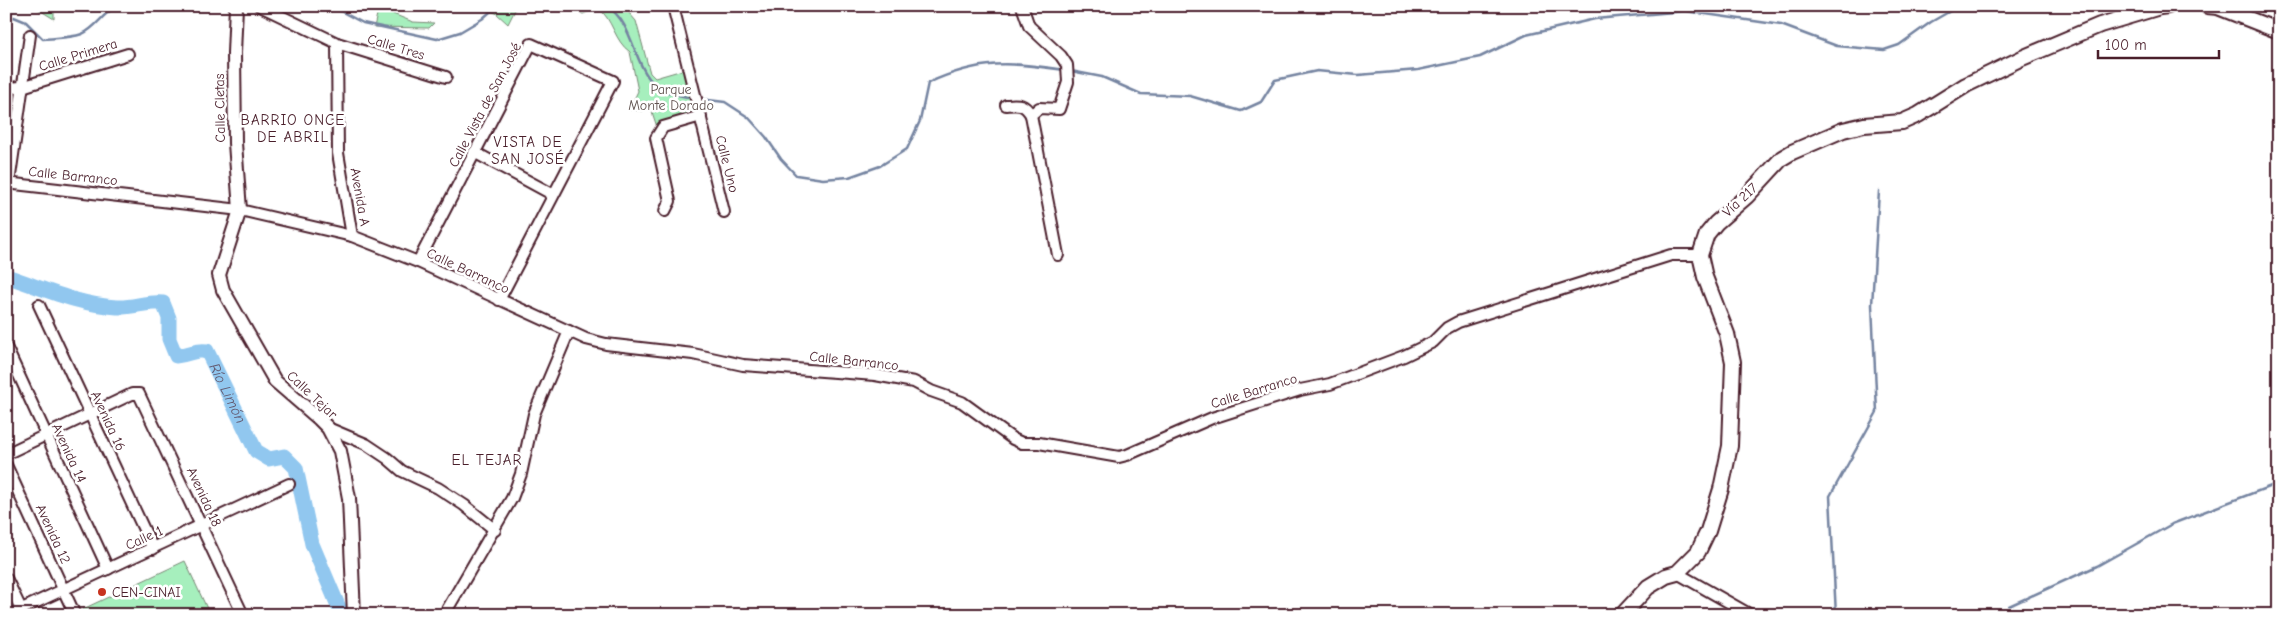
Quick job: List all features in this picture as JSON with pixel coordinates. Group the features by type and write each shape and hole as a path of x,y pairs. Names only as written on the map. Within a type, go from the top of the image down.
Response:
{"main road":[{"name":"Vía 217","path":"1700,255 1707,234 1716,223 1747,196 1782,158 1792,152 1843,130 1864,125 1902,122 1918,115 1966,85 2100,24 2168,6"},
{"path":"2207,6 2218,7 2279,31"},
{"path":"1624,614 1648,587 1666,576 1677,573 1698,552 1708,531 1721,489 1730,446 1733,362 1727,334 1705,277 1700,255"}],"street":[{"name":"Calle Cletas","path":"236,6 234,53 235,143 240,210"},
{"name":"Calle Tres","path":"260,6 337,43 446,77"},
{"name":"Calle Uno","path":"673,6 724,212"},
{"path":"1022,6 1029,26 1061,56 1068,70 1068,82 1059,109 1039,108 1031,115"},
{"path":"7,183 30,35"},
{"name":"Avenida A","path":"337,43 338,152 352,236"},
{"name":"Calle Vista de San José","path":"418,262 531,44 613,81 552,194 499,300"},
{"name":"Calle Primera","path":"6,88 22,87 128,54"},
{"path":"1006,105 1021,104 1026,106 1031,115 1058,255"},
{"path":"665,211 670,201 656,138 663,128 701,116"},
{"path":"474,152 552,194"},
{"name":"Calle Barranco","path":"7,183 240,210 352,236 418,262 586,339 606,344 694,354 742,365 874,375 914,382 931,391 962,402 1013,439 1022,443 1039,443 1119,457 1147,448 1171,435 1212,418 1354,376 1433,342 1447,328 1458,322 1671,255 1700,255"},
{"name":"Calle Tejar","path":"240,210 220,275 223,290 275,381 328,428 340,451 345,472 352,551 351,589 354,615"},
{"name":"Avenida 16","path":"39,305 152,549"},
{"path":"444,615 512,498 521,474 534,414 569,331"},
{"name":"Avenida 14","path":"6,347 108,569"},
{"name":"Avenida 18","path":"90,415 137,393 143,399 243,615"},
{"path":"6,454 90,415"},
{"path":"328,428 366,444 402,471 438,488 464,505 495,530"},
{"name":"Avenida 12","path":"6,465 75,615"},
{"name":"Calle 1","path":"8,615 289,484"},
{"path":"1677,573 1751,615"},
{"path":"6,578 21,609"}],"green space":[{"path":"33,6 54,6 54,19"},
{"path":"379,6 391,6 393,14 413,22 434,23 429,28 374,27"},
{"path":"489,6 517,6 508,24 496,13 484,10"},
{"name":"Parque Monte Dorado","path":"566,6 623,6 636,21 650,73 655,78 686,69 696,112 693,116 657,127 650,106 643,111 629,110 638,91 630,52 620,42 607,18 598,8 583,14"},
{"path":"185,561 210,615 86,615 83,609"}],"waterway":[{"path":"6,21 14,17 26,22 43,39 68,37 82,34 92,28 110,11 120,6"},
{"path":"146,6 155,10 170,6"},
{"path":"331,6 363,23 437,39 460,32 482,19 497,6"},
{"path":"607,6 623,23 647,76 655,85 667,92 692,98"},
{"path":"612,10 630,6"},
{"path":"1071,71 1102,77 1141,94 1190,96 1241,111 1261,102 1275,80 1317,71 1358,75 1418,70 1480,57 1526,35 1595,19 1685,11 1781,25 1837,46 1884,50 1899,45 1931,22 1959,6"},
{"path":"700,99 725,102 748,117 796,175 823,179 849,177 880,166 907,149 920,121 928,83 947,75 980,66 1011,64 1065,70"},
{"path":"1836,615 1830,496 1877,412 1872,305 1879,191"},
{"name":"Río Limón","path":"6,276 61,295 103,306 123,307 163,303 169,318 169,339 176,356 207,351 256,451 269,459 284,456 296,468 312,544 342,615"},
{"path":"2004,615 2009,606 2097,566 2172,524 2279,483"}],"place":[{"name":"CEN-CINAI","path":"102,592"}],"district":[{"name":"BARRIO ONCE DE ABRIL","path":"293,128"},
{"name":"VISTA DE SAN JOSÉ","path":"528,150"},
{"name":"EL TEJAR","path":"487,460"}]}
